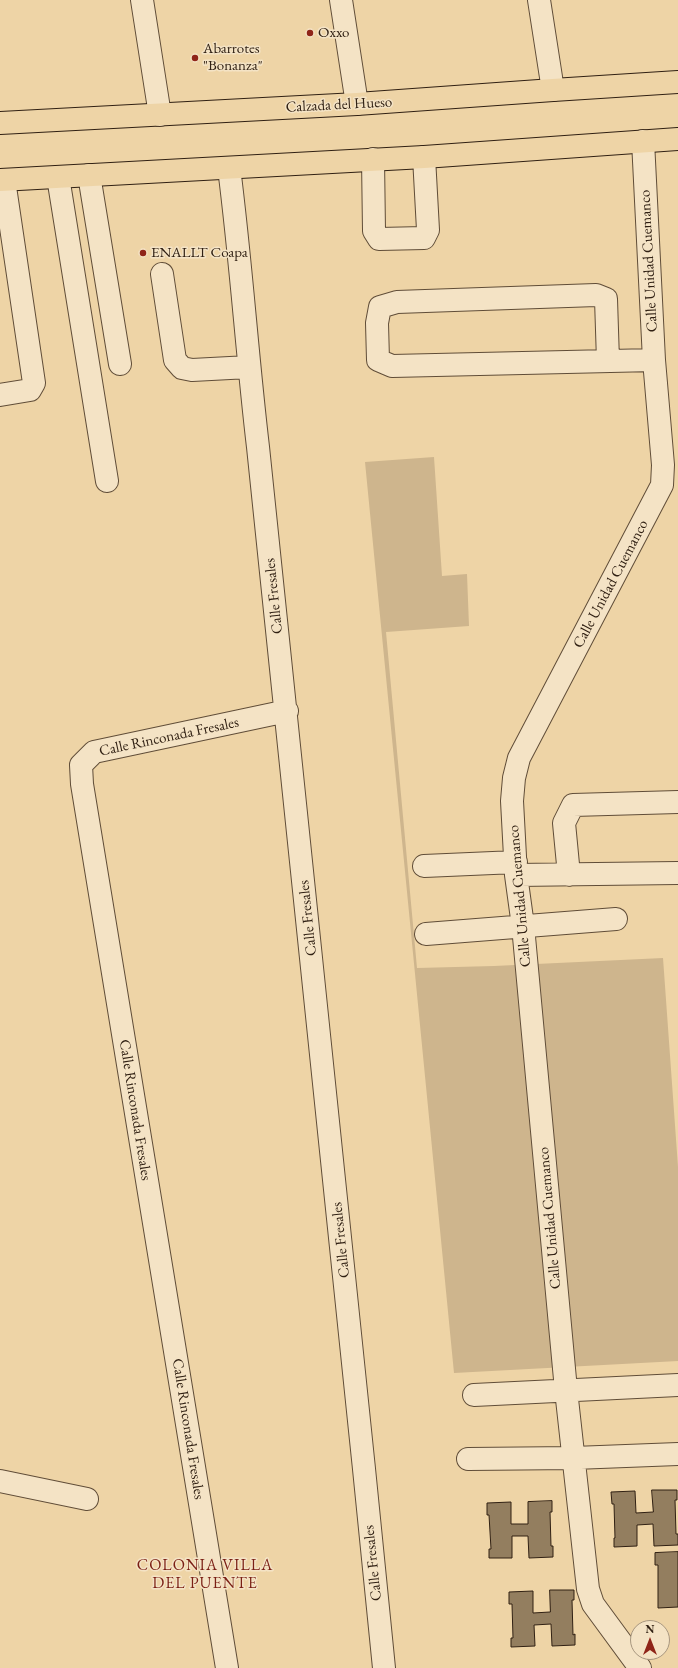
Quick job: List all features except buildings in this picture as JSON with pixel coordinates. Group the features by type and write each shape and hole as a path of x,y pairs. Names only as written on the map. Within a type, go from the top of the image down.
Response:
{"main road":[{"name":"Calzada del Hueso","path":"0,123 357,104 678,82"},
{"path":"2,180 424,157 678,139"}],"street":[{"path":"142,0 160,115"},
{"path":"341,0 357,104"},
{"path":"539,0 553,90"},
{"name":"Calle Unidad Cuemanco","path":"640,1668 593,1604 588,1589 566,1390 523,926 516,868 512,801 514,778 520,758 662,484 663,465 654,360 644,141"},
{"path":"373,159 374,231 376,235 379,239 424,238 428,230 424,157"},
{"name":"Calle Fresales","path":"229,168 236,223 249,367 287,711 384,1668"},
{"path":"89,175 120,364"},
{"path":"58,177 107,481"},
{"path":"0,395 30,390 34,383 7,243 2,180"},
{"path":"162,274 175,360 182,368 192,370 249,367"},
{"path":"608,361 606,299 596,295 397,302 380,307 377,323 378,360 392,366 654,360"},
{"name":"Calle Rinconada Fresales","path":"227,1668 82,784 81,765 94,752 287,711"},
{"path":"569,875 564,822 573,806 678,802"},
{"path":"424,866 516,868 569,875 678,873"},
{"path":"426,934 616,919"},
{"path":"474,1395 678,1385"},
{"path":"468,1459 574,1458 678,1454"},
{"path":"0,1481 87,1499"}],"shaded area":[{"path":"434,457 442,576 467,574 469,626 386,632 417,968 663,958 678,1167 678,1361 454,1373 365,462"}],"place":[{"name":"Oxxo","path":"310,33"},
{"name":"Abarrotes \"Bonanza\"","path":"195,58"},
{"name":"ENALLT Coapa","path":"143,253"}],"district":[{"name":"COLONIA VILLA DEL PUENTE","path":"205,1575"}]}
